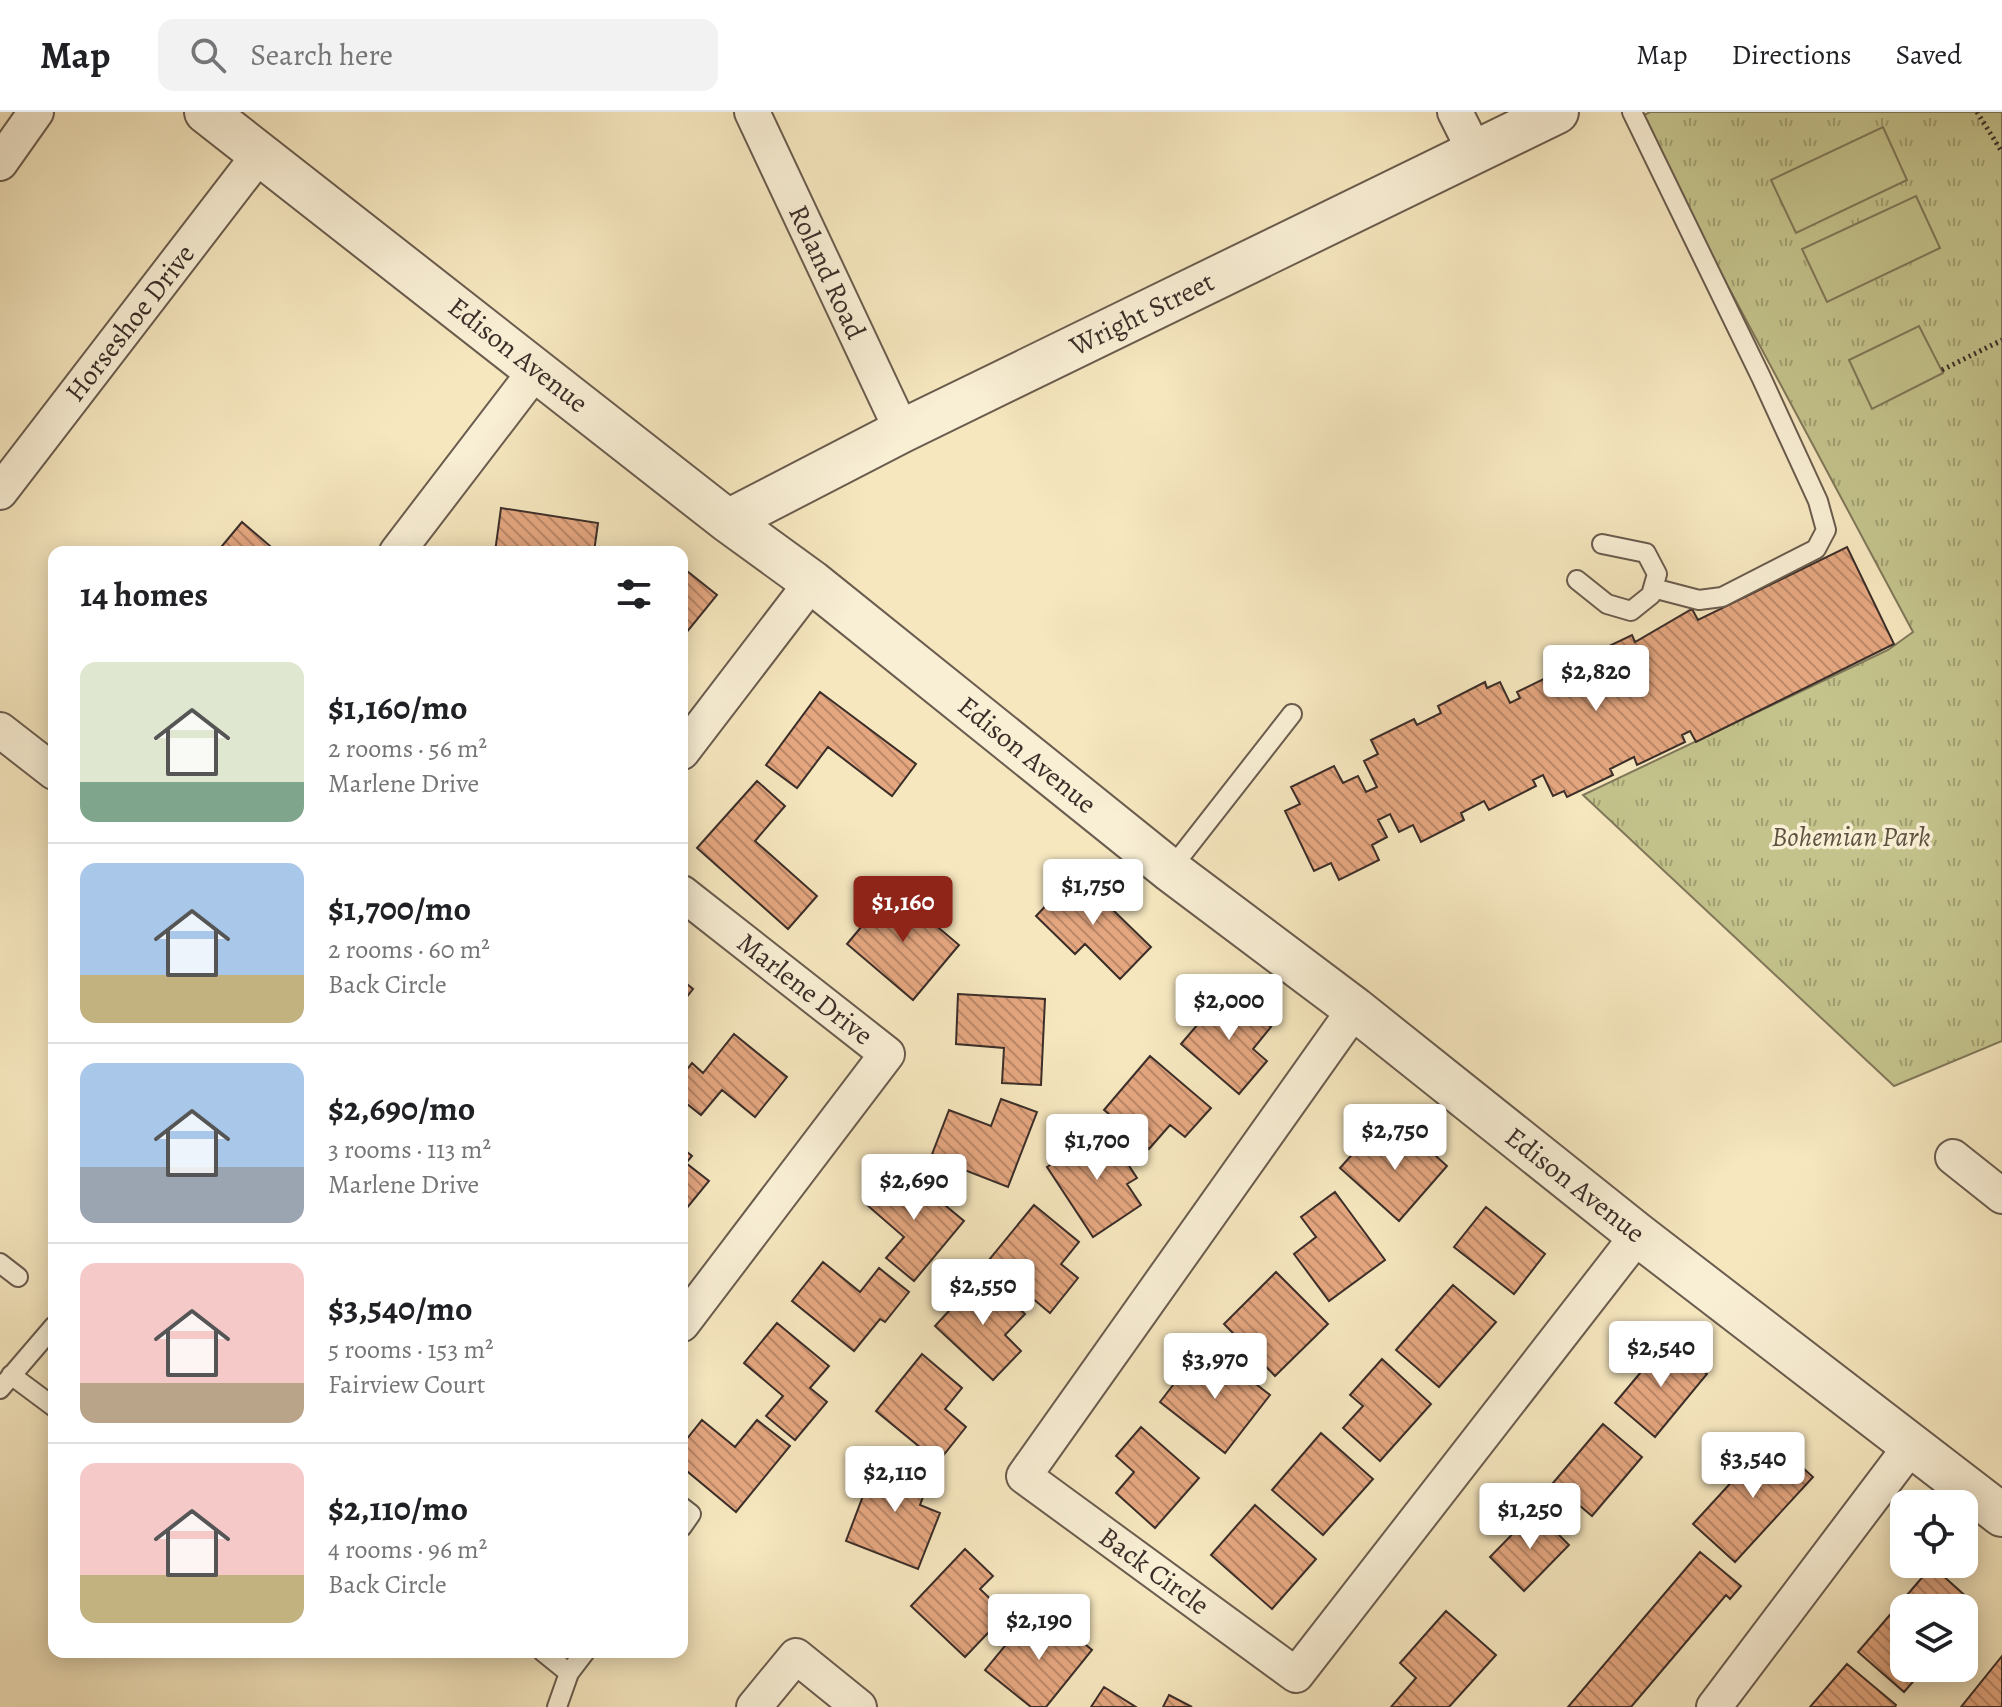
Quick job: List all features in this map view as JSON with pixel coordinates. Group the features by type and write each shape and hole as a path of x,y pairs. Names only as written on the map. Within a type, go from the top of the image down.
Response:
{"street":[{"path":"0,163 36,112"},
{"name":"Edison Avenue","path":"206,112 728,521 812,582 1170,870 1355,1009 1638,1235 2002,1515"},
{"name":"Roland Road","path":"752,112 902,431"},
{"path":"1455,112 1475,152"},
{"name":"Wright Street","path":"728,521 902,431 1557,112"},
{"name":"Horseshoe Drive","path":"0,492 259,155"},
{"path":"402,546 537,369"},
{"path":"688,744 812,582"},
{"path":"0,730 48,767"},
{"name":"Marlene Drive","path":"688,898 887,1054 688,1316"},
{"name":"Back Circle","path":"1355,1009 1024,1476 1296,1675 1638,1235"},
{"path":"1953,1157 2002,1196"},
{"path":"1714,1707 1911,1446"},
{"path":"754,1707 796,1656 859,1707"}],"lane":[{"path":"1632,112 1806,473 1824,517 1826,530 1816,549 1722,597 1699,600 1653,588"},
{"path":"1577,580 1607,604 1631,611 1651,595 1657,574 1646,553 1602,544"},
{"path":"1170,870 1292,714"},
{"path":"0,1263 18,1277"},
{"path":"48,1333 6,1382 48,1404"},
{"path":"550,1658 569,1673"},
{"path":"557,1707 569,1673 580,1658"}],"path":[{"path":"1977,112 2002,152"},
{"path":"1942,370 2002,340"}],"green space":[{"name":"Bohemian Park","path":"1650,112 2002,112 2002,1041 1894,1086 1583,795 1888,650 1913,632 1638,118"},
{"path":"1883,127 1907,180 1796,233 1771,180"},
{"path":"1916,196 1940,248 1827,302 1802,249"},
{"path":"1919,326 1943,373 1872,409 1849,360"}],"building":[{"path":"501,508 598,523 595,546 496,546"},
{"path":"242,522 270,546 222,546"},
{"path":"1847,547 1894,644 1696,742 1690,731 1682,735 1685,742 1637,765 1634,757 1610,769 1613,775 1567,797 1564,791 1553,796 1543,775 1533,780 1536,786 1489,810 1484,801 1461,813 1464,820 1421,842 1413,825 1399,832 1390,814 1378,820 1387,837 1372,845 1379,860 1339,880 1331,863 1314,871 1285,811 1300,804 1291,787 1334,766 1343,783 1358,776 1366,792 1377,787 1364,761 1378,754 1371,740 1414,719 1417,725 1441,713 1438,706 1485,682 1487,688 1500,682 1510,703 1520,698 1517,692 1564,669 1567,676 1588,666 1584,658 1632,635 1635,642 1692,609 1698,620"},
{"path":"688,572 717,595 688,631"},
{"path":"820,692 916,764 892,796 828,747 797,788 766,765"},
{"path":"757,781 785,806 755,841 817,896 788,929 697,848"},
{"path":"1076,874 1151,947 1120,979 1085,944 1075,954 1036,916"},
{"path":"893,889 959,945 913,1000 847,944"},
{"path":"1227,990 1271,1027 1253,1049 1267,1061 1239,1094 1181,1044"},
{"path":"958,994 1045,999 1041,1085 1002,1083 1004,1048 956,1044"},
{"path":"734,1034 787,1077 755,1117 722,1090 701,1115 688,1105 688,1068 692,1063 703,1073"},
{"path":"1150,1056 1211,1108 1185,1137 1170,1125 1149,1149 1104,1110"},
{"path":"1001,1099 1037,1112 1008,1187 931,1157 949,1110 991,1126"},
{"path":"1404,1127 1447,1166 1399,1221 1340,1168 1367,1138 1381,1152"},
{"path":"1105,1129 1137,1178 1127,1184 1141,1205 1093,1237 1047,1167"},
{"path":"688,1165 709,1181 688,1207"},
{"path":"899,1167 964,1221 914,1281 886,1258 904,1237 867,1205"},
{"path":"1335,1192 1385,1260 1329,1301 1294,1254 1316,1237 1301,1217"},
{"path":"1034,1205 1079,1242 1061,1264 1078,1278 1050,1313 988,1261"},
{"path":"1486,1207 1545,1254 1514,1294 1454,1247"},
{"path":"823,1262 860,1292 879,1268 909,1292 885,1322 880,1319 854,1351 792,1301"},
{"path":"1276,1272 1328,1324 1275,1376 1224,1324"},
{"path":"983,1274 1025,1314 1005,1335 1021,1351 993,1380 935,1326"},
{"path":"1453,1285 1496,1322 1439,1387 1396,1350"},
{"path":"777,1323 829,1366 810,1388 827,1402 795,1440 766,1416 783,1396 744,1363"},
{"path":"1667,1341 1707,1374 1655,1437 1615,1403"},
{"path":"922,1354 962,1388 945,1409 966,1427 938,1462 876,1411"},
{"path":"1221,1357 1270,1395 1225,1453 1160,1402 1193,1359 1210,1371"},
{"path":"1382,1359 1431,1404 1380,1461 1343,1428 1363,1406 1350,1395"},
{"path":"702,1420 735,1447 757,1420 790,1446 736,1512 688,1472 688,1438"},
{"path":"1603,1424 1642,1457 1592,1516 1553,1483"},
{"path":"1141,1427 1199,1478 1155,1528 1116,1493 1134,1472 1116,1456"},
{"path":"1321,1433 1373,1479 1323,1535 1272,1490"},
{"path":"1771,1439 1813,1477 1735,1562 1693,1524"},
{"path":"878,1456 931,1476 920,1505 940,1513 918,1569 846,1541"},
{"path":"1255,1505 1316,1559 1272,1609 1211,1555"},
{"path":"1535,1511 1569,1545 1524,1591 1490,1557"},
{"path":"965,1549 993,1576 980,1589 1006,1614 965,1657 911,1606"},
{"path":"1700,1552 1741,1586 1730,1599 1726,1595 1631,1707 1568,1707"},
{"path":"1922,1578 1946,1578 1964,1594 1908,1594"},
{"path":"1446,1611 1496,1655 1449,1707 1391,1707 1416,1678 1400,1663"},
{"path":"1890,1615 1890,1680 1858,1652"},
{"path":"1051,1616 1092,1650 1046,1707 1031,1707 985,1670 1023,1624 1036,1635"},
{"path":"2002,1656 2002,1707 1961,1707"},
{"path":"1847,1664 1896,1705 1895,1707 1810,1707"},
{"path":"1892,1682 1913,1682 1904,1692"},
{"path":"1104,1687 1136,1707 1091,1707"},
{"path":"1169,1695 1192,1707 1163,1707"}]}
